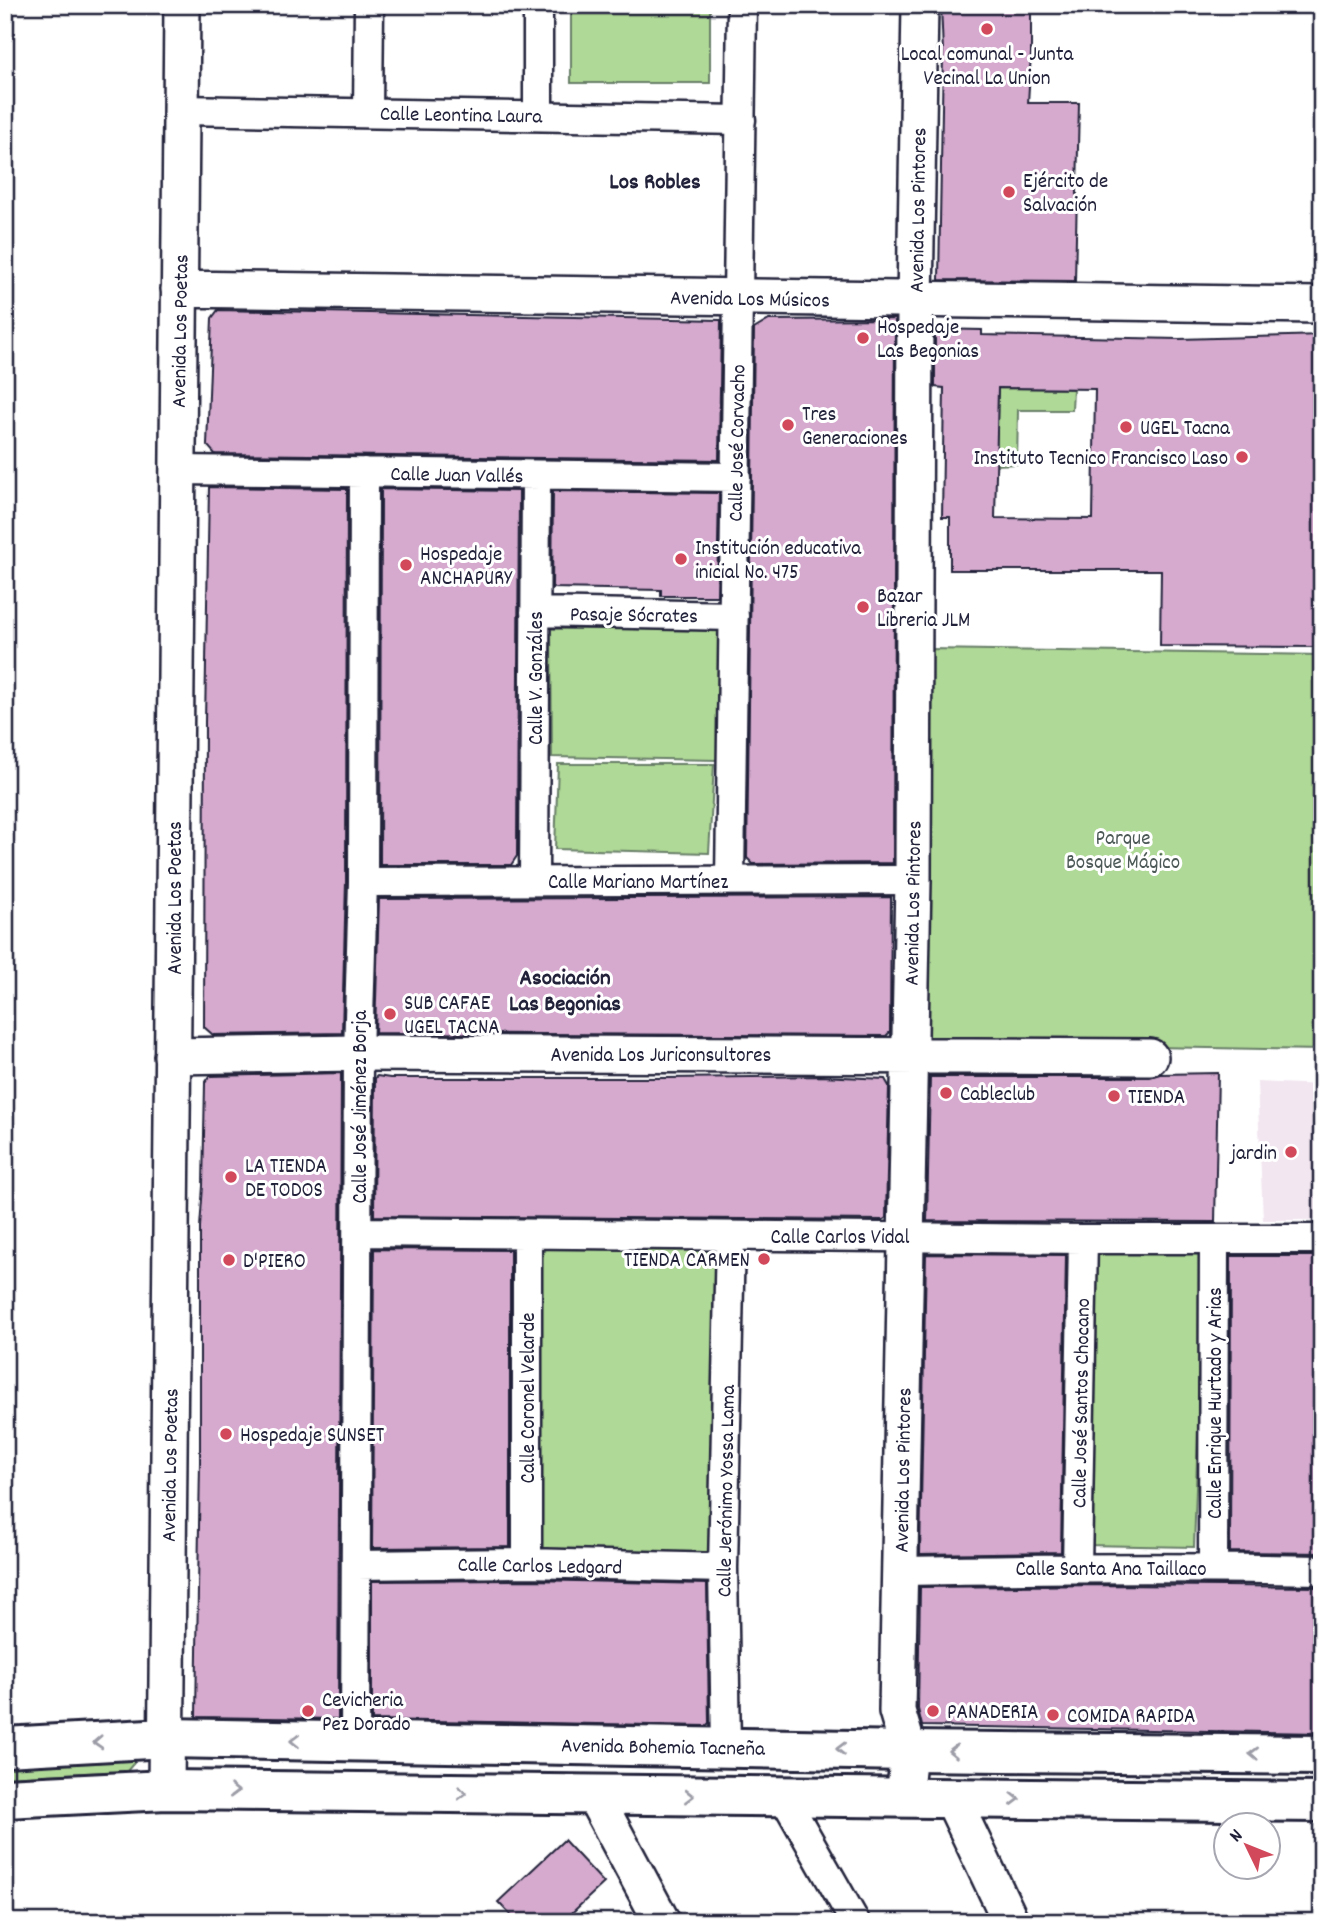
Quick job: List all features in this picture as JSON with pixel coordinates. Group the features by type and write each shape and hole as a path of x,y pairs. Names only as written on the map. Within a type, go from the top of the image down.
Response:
{"main road":[{"name":"Avenida Bohemia Tacneña","path":"5,1747 166,1738 1322,1755"},
{"path":"5,1798 166,1790 1322,1802"}],"street":[{"name":"Avenida Los Poetas","path":"166,1790 182,5"},
{"path":"368,113 369,5"},
{"path":"538,5 538,116"},
{"name":"Calle José Corvacho","path":"730,880 743,5"},
{"name":"Avenida Los Pintores","path":"904,1798 909,1751 897,1712 913,880 915,301 920,5"},
{"name":"Calle Leontina Laura","path":"181,110 741,120"},
{"name":"Avenida Los Músicos","path":"179,289 1322,305"},
{"name":"Calle Juan Vallés","path":"177,470 736,477"},
{"name":"Calle José Jiménez Borja","path":"355,1742 364,472"},
{"name":"Calle V. Gonzáles","path":"534,881 536,475"},
{"name":"Pasaje Sócrates","path":"535,612 734,616"},
{"name":"Calle Mariano Martínez","path":"363,882 913,880"},
{"name":"Avenida Los Juriconsultores","path":"172,1056 358,1054 1150,1057"},
{"name":"Calle Carlos Vidal","path":"358,1232 1322,1239"},
{"name":"Calle Coronel Velarde","path":"527,1234 527,1563"},
{"name":"Calle Jerónimo Yossa Lama","path":"726,1747 723,1568 730,1236"},
{"name":"Calle José Santos Chocano","path":"1077,1567 1083,1239"},
{"name":"Calle Enrique Hurtado y Arias","path":"1213,1567 1214,1239"},
{"name":"Calle Carlos Ledgard","path":"356,1565 527,1563 723,1568"},
{"name":"Calle Santa Ana Taillaco","path":"901,1571 1077,1567 1322,1570"},
{"path":"594,1795 659,1921"},
{"path":"784,1797 855,1922"},
{"path":"953,1798 1011,1922"}],"shaded area":[{"name":"jardin","path":"1257,1082 1322,1085 1322,1220 1263,1220"}],"green space":[{"path":"571,5 710,5 710,83 571,83"},
{"path":"998,388 1073,389 1072,410 1018,410 1017,464 996,465"},
{"path":"551,629 721,629 719,760 552,757"},
{"name":"Parque Bosque Mágico","path":"928,649 1322,655 1322,1050 922,1043"},
{"path":"558,764 714,764 709,853 555,849"},
{"path":"551,1244 711,1244 716,1252 714,1550 708,1559 548,1556 538,1548 542,1253"},
{"path":"1094,1251 1204,1253 1194,1547 1085,1545"},
{"path":"133,1752 134,1763 127,1771 5,1777 5,1753"}],"building":[{"path":"941,5 1031,5 1028,103 1079,103 1075,281 939,280 943,52"},
{"path":"218,310 721,320 719,460 215,454 207,445 212,318"},
{"path":"895,319 893,863 753,864 747,858 754,329 769,320"},
{"path":"935,329 982,330 982,335 1179,339 1322,335 1322,647 1160,646 1161,570 950,570 950,517 942,517 944,388 935,387","holes":["998,388 1095,389 1093,519 995,518"]},
{"path":"209,487 347,489 346,882 342,1033 213,1035 204,1027"},
{"path":"381,489 519,491 517,856 511,865 380,865"},
{"path":"553,491 719,493 717,596 661,596 661,590 552,588"},
{"path":"891,897 890,1032 886,1036 375,1033 379,899"},
{"path":"341,1073 338,1719 197,1717 200,1227 205,1083 210,1076"},
{"path":"1218,1073 1215,1222 927,1221 930,1077 1150,1077 1160,1074"},
{"path":"377,1076 821,1076 885,1079 889,1086 886,1218 374,1216"},
{"path":"374,1249 510,1250 510,1547 372,1548"},
{"path":"926,1254 1066,1255 1061,1552 920,1554"},
{"path":"1231,1256 1322,1256 1322,1553 1230,1552"},
{"path":"533,1580 707,1584 709,1723 706,1726 372,1720 372,1581"},
{"path":"920,1587 1322,1587 1322,1733 922,1726 918,1709"},
{"path":"564,1840 604,1883 562,1922 517,1922 498,1902"}],"place":[{"name":"Local comunal - Junta Vecinal La Union","path":"987,29"},
{"name":"Ejército de Salvación","path":"1009,192"},
{"name":"Hospedaje Las Begonias","path":"863,338"},
{"name":"Tres Generaciones","path":"788,425"},
{"name":"UGEL Tacna","path":"1126,427"},
{"name":"Instituto Tecnico Francisco Laso","path":"1242,457"},
{"name":"Institución educativa inicial No. 475","path":"681,559"},
{"name":"Hospedaje ANCHAPURY","path":"406,565"},
{"name":"Bazar Libreria JLM","path":"863,607"},
{"name":"SUB CAFAE UGEL TACNA","path":"390,1014"},
{"name":"Cableclub","path":"946,1093"},
{"name":"TIENDA","path":"1114,1096"},
{"name":"jardin","path":"1291,1152"},
{"name":"LA TIENDA DE TODOS","path":"231,1177"},
{"name":"TIENDA CARMEN","path":"764,1259"},
{"name":"D'PIERO","path":"229,1260"},
{"name":"Hospedaje SUNSET","path":"226,1434"},
{"name":"Cevicheria Pez Dorado","path":"308,1711"},
{"name":"PANADERIA","path":"933,1711"},
{"name":"COMIDA RAPIDA","path":"1053,1715"}],"district":[{"name":"Los Robles","path":"655,180"},
{"name":"Asociación Las Begonias","path":"565,989"}]}
